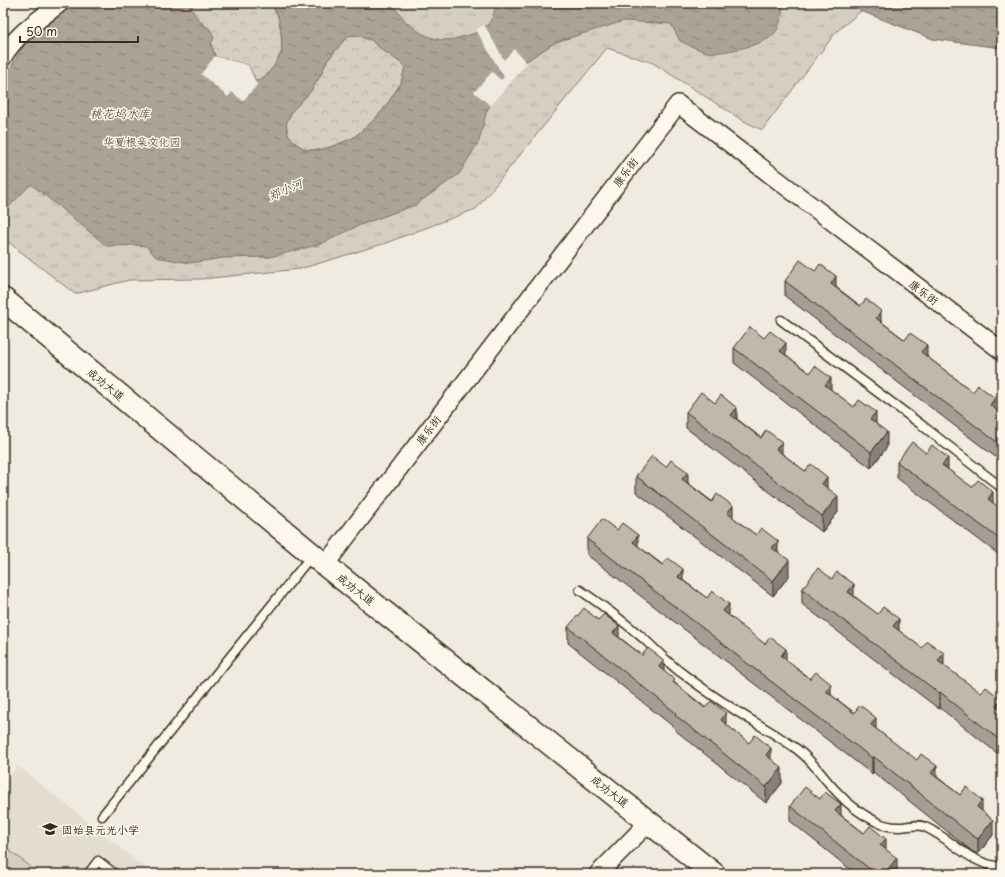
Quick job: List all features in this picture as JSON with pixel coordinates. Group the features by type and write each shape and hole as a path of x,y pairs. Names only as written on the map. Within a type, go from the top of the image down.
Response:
{"main road":[{"name":"成功大道","path":"3,299 319,559 714,874"}],"street":[{"path":"3,57 6,51 28,28 60,3"},
{"name":"康乐街","path":"319,559 678,104 1002,351"},
{"path":"598,874 649,822"}],"lane":[{"path":"781,320 923,426 1002,488"},
{"path":"102,816 319,559"},
{"path":"580,590 598,602 643,638 671,665 692,681 726,705 799,750 837,792 862,814 887,826 924,826 940,835 979,862 989,866 1002,868"},
{"path":"88,874 98,861 114,874"}],"shaded area":[{"name":"固始县元光小学","path":"18,766 153,874 3,874 3,785"}],"green space":[{"name":"华夏根亲文化园","path":"69,3 1002,3 1002,48 933,39 861,11 836,32 762,130 742,120 653,63 607,48 476,209 383,244 300,269 201,279 129,280 75,294 3,238 3,74 24,36"},
{"path":"193,3 271,3 278,16 281,31 282,51 274,66 265,77 256,81 215,56 211,44 210,29 199,20 191,9"},
{"path":"350,35 371,40 405,67 401,83 383,110 372,122 353,138 321,150 306,150 295,143 288,134 286,124 292,111 311,91 327,61"},
{"path":"4,846 40,874 3,874"}],"water":[{"name":"桃花坞水库","path":"88,3 193,3 191,9 202,24 210,29 214,38 211,44 215,56 248,65 256,81 265,77 274,66 282,51 281,31 278,16 271,3 392,3 411,26 430,37 444,40 471,35 484,28 492,19 497,3 783,3 782,16 776,32 773,35 768,39 751,46 731,51 712,53 706,52 680,41 671,24 624,21 556,42 525,62 487,110 479,141 459,174 415,205 360,225 321,244 270,257 223,258 190,263 156,257 146,246 107,246 31,184 3,213 3,81 30,35 71,7","holes":["351,35 371,40 405,67 401,83 383,110 372,122 353,138 321,150 306,150 295,143 288,134 286,124 292,111 311,91 327,61 345,39"]},
{"path":"851,3 1002,3 1002,48 933,39 861,11"}],"pier":[{"path":"484,24 504,60 514,49 527,63 491,106 474,92 492,72 501,80 504,77 476,30"},
{"path":"215,56 248,65 257,85 243,101 232,92 228,97 201,74"}],"building":[{"path":"800,260 815,271 820,264 836,276 831,284 860,306 866,299 881,311 876,318 905,340 910,333 927,345 921,352 973,392 978,385 995,398 990,405 1002,414 1002,446 785,281"},
{"path":"750,327 764,338 770,331 786,343 780,351 810,373 815,366 831,378 825,385 854,407 859,400 876,412 870,419 887,432 871,452 734,348"},
{"path":"701,392 715,403 721,395 737,408 731,415 761,438 766,430 782,442 776,449 805,471 811,464 827,477 822,484 838,496 822,516 686,412"},
{"path":"912,442 926,453 932,445 948,458 942,465 972,487 978,480 993,492 988,499 1002,510 1002,541 897,462"},
{"path":"652,456 666,467 671,460 688,472 682,479 712,502 717,494 733,506 727,513 756,535 761,528 778,541 772,548 789,560 773,581 636,476"},
{"path":"602,519 617,530 622,523 638,535 633,542 662,565 668,558 683,569 678,577 707,598 712,591 729,604 723,611 765,644 770,637 786,649 781,656 810,679 816,672 831,684 826,691 854,713 860,705 876,718 871,725 917,760 921,754 937,766 931,773 960,795 966,787 982,800 977,807 993,820 978,839 873,756 872,758 587,539"},
{"path":"818,568 832,579 837,572 854,584 848,592 878,614 883,607 899,619 893,626 922,648 927,641 944,653 938,661 981,693 986,687 1001,699 996,706 1002,711 1002,742 940,692 939,693 802,589"},
{"path":"584,608 598,620 604,614 619,626 613,633 642,655 648,648 664,660 659,667 675,680 673,682 705,708 711,701 726,713 721,720 749,743 755,735 771,748 766,755 782,768 766,787 568,627"},
{"path":"805,787 820,799 825,792 841,804 835,811 864,833 870,826 886,839 880,845 897,858 884,874 876,874 790,806"}],"place":[{"name":"固始县元光小学","path":"50,829"}],"water label":[{"name":"郑小河","path":"285,189"}]}
